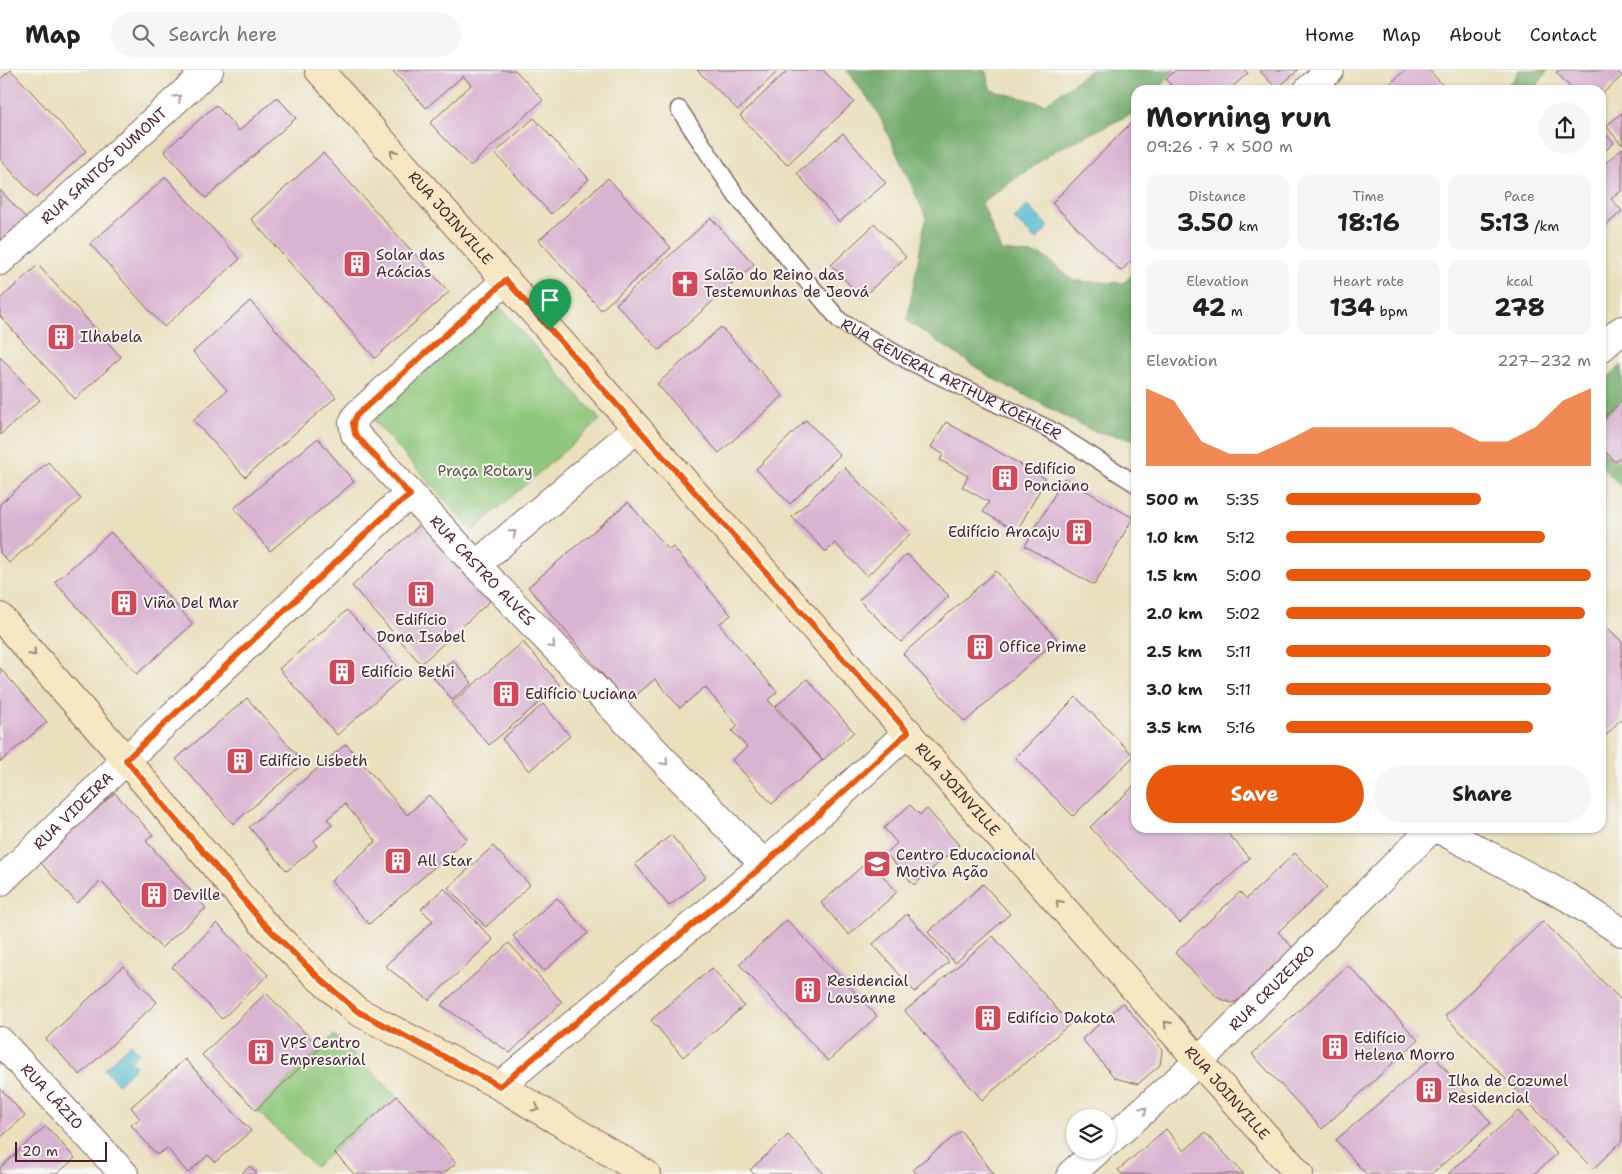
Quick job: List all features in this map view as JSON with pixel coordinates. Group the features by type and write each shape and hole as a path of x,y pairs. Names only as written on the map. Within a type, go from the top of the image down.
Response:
{"main road":[{"name":"RUA JOINVILLE","path":"319,70 1299,1174"},
{"path":"0,617 126,760 262,922 316,975 357,1011 500,1086 646,1174"}],"street":[{"name":"RUA SANTOS DUMONT","path":"0,261 209,70"},
{"path":"1314,85 1330,70"},
{"name":"RUA CASTRO ALVES","path":"506,280 357,415 353,423 355,434 476,565 765,864"},
{"path":"1606,344 1622,330"},
{"path":"476,565 637,428"},
{"name":"RUA VIDEIRA","path":"0,882 126,760 394,507 410,495"},
{"path":"500,1086 765,864 908,732"},
{"name":"RUA CRUZEIRO","path":"1116,1135 1199,1060 1427,833"},
{"path":"1447,833 1569,898 1622,932"},
{"name":"RUA LÁZIO","path":"0,1041 124,1174"},
{"path":"1071,1174 1088,1159"}],"lane":[{"name":"RUA GENERAL ARTHUR KOEHLER","path":"679,109 737,197 840,320 908,360 1050,428 1131,481"}],"green space":[{"path":"847,70 985,70 991,90 1045,104 1091,70 1175,70 1162,85 1131,85 1131,114 1056,150 982,202 1001,251 1042,255 1074,281 1123,283 1131,276 1131,439 1093,431 992,378 907,321 926,217 878,113"},
{"path":"1519,70 1548,70 1538,85 1507,85 1513,80"},
{"name":"Praça Rotary","path":"498,305 600,420 472,531 370,416"},
{"path":"1622,365 1622,487 1606,471 1606,379"},
{"path":"334,1035 397,1096 315,1167 256,1110"}],"water":[{"path":"1027,205 1049,227 1036,240 1014,219"},
{"path":"130,1044 139,1053 131,1061 136,1066 118,1084 104,1069"}],"building":[{"path":"11,70 86,151 36,198 0,159 0,79"},
{"path":"392,70 515,70 543,100 470,166 430,123 471,85 463,76 426,108"},
{"path":"697,70 779,70 738,110"},
{"path":"788,70 823,70 854,102 787,165 740,116"},
{"path":"1176,70 1245,70 1248,73 1235,85 1171,85 1166,79"},
{"path":"1259,70 1298,70 1281,85 1273,85"},
{"path":"1405,70 1429,70 1442,85 1391,85"},
{"path":"1559,70 1616,70 1622,76 1606,90 1606,85 1568,85 1556,72"},
{"path":"277,97 296,118 206,198 164,151 216,105 239,131"},
{"path":"1622,113 1622,145 1606,126"},
{"path":"534,118 589,179 551,214 495,153"},
{"path":"1131,123 1131,261 1121,271 1052,203"},
{"path":"843,133 886,183 839,222 797,173"},
{"path":"1606,134 1614,143 1606,150"},
{"path":"1622,148 1622,190 1611,199 1622,211 1606,225 1606,162"},
{"name":"Solar das Acácias","path":"323,153 449,292 375,358 251,219"},
{"path":"166,177 240,259 164,327 90,244"},
{"path":"608,178 671,248 601,310 539,240"},
{"path":"0,190 26,218 0,241"},
{"name":"Salão do Reino das Testemunhas de Jeová","path":"711,218 754,264 659,350 616,304"},
{"path":"875,224 906,257 862,298 831,265"},
{"name":"Ilhabela","path":"38,265 121,357 75,399 0,316 0,299"},
{"path":"250,301 336,397 245,477 193,420 227,390 193,352"},
{"path":"721,327 783,396 719,453 657,384"},
{"path":"0,357 40,400 0,435"},
{"path":"1622,401 1622,456 1615,462 1606,452 1606,415"},
{"path":"806,420 840,455 790,504 756,469"},
{"name":"Edifício Ponciano","path":"946,422 1046,479 1017,531 983,512 989,502 962,487 968,476 940,460 943,454 931,447"},
{"path":"318,438 354,482 270,551 234,508"},
{"path":"48,462 81,499 9,563 0,553 0,504"},
{"path":"844,467 910,534 867,576 835,543 826,552 792,517"},
{"name":"Edifício Aracaju","path":"1064,478 1131,517 1131,521 1094,585 1025,546"},
{"path":"628,502 669,550 673,547 731,615 719,624 777,692 768,700 822,760 772,804 732,760 747,747 732,731 738,726 705,687 680,708 655,679 627,703 528,587"},
{"name":"Edifício Dona Isabel","path":"421,524 490,601 421,664 352,586"},
{"name":"Viña Del Mar","path":"111,532 193,624 137,674 55,582"},
{"path":"907,554 949,596 901,642 859,600"},
{"name":"Office Prime","path":"996,571 1057,639 965,722 903,654"},
{"name":"Edifício Bethi","path":"347,610 405,675 337,735 279,669"},
{"path":"1606,626 1622,642 1622,718 1606,736"},
{"name":"Edifício Luciana","path":"523,642 560,685 489,745 452,703"},
{"path":"453,660 472,683 452,700 433,677"},
{"path":"0,668 47,722 0,762"},
{"path":"807,679 854,732 823,760 776,706"},
{"path":"1076,697 1131,753 1131,759 1073,816 1015,758"},
{"name":"Edifício Lisbeth","path":"247,698 304,763 233,824 176,759"},
{"path":"543,704 570,736 529,771 502,739"},
{"path":"346,744 407,815 429,795 467,839 369,924 331,881 376,841 345,804 327,819 332,825 313,841 317,846 287,871 249,827"},
{"path":"1131,789 1131,833 1228,833 1250,858 1180,923 1090,827"},
{"path":"115,793 153,835 146,841 206,908 161,948 101,881 77,903 38,860"},
{"path":"910,805 920,815 927,809 959,845 914,885 886,854 897,843 884,828"},
{"path":"671,835 706,877 669,906 635,864"},
{"path":"493,846 530,885 486,927 448,888"},
{"path":"1295,853 1327,887 1278,932 1295,950 1244,998 1232,1003 1218,998 1175,953 1240,892 1246,899"},
{"path":"869,860 897,892 849,935 821,903"},
{"path":"983,884 1010,914 955,963 928,932"},
{"path":"444,888 493,940 429,1000 385,966 433,921 421,909"},
{"path":"557,898 588,933 544,971 513,936"},
{"path":"907,914 949,962 915,992 873,944"},
{"name":"Residencial Lausanne","path":"787,920 877,1016 828,1061 739,964"},
{"path":"1543,921 1622,1001 1622,1141 1593,1169 1445,1016"},
{"path":"217,923 268,975 222,1019 172,967"},
{"name":"Edifício Dakota","path":"993,936 1070,1024 982,1100 905,1011"},
{"path":"509,943 562,1002 510,1053 441,1005"},
{"name":"Edifício Helena Morro","path":"1348,965 1418,1040 1322,1129 1252,1054"},
{"path":"123,966 157,1002 80,1075 46,1039"},
{"path":"712,968 744,1006 683,1057 651,1020"},
{"name":"VPS Centro Empresarial","path":"266,993 320,1048 256,1110 202,1055"},
{"path":"1123,1003 1162,1050 1160,1065 1138,1084 1115,1078 1082,1039"},
{"name":"Ilha de Cozumel Residencial","path":"1434,1056 1491,1123 1431,1174 1366,1174 1336,1140"},
{"path":"185,1059 251,1131 215,1162 208,1155 188,1173 167,1148 157,1155 131,1125 140,1119 131,1107"},
{"path":"0,1088 25,1116 0,1138"},
{"path":"397,1096 456,1163 443,1174 354,1174 334,1152"},
{"path":"1518,1111 1557,1154 1534,1174 1448,1174"},
{"path":"46,1126 75,1158 57,1174 0,1174 0,1168"},
{"path":"1166,1129 1184,1151 1205,1133 1244,1174 1122,1174 1118,1170"},
{"path":"961,1131 994,1174 917,1174 913,1169"},
{"path":"788,1135 824,1174 754,1174 750,1170"},
{"path":"250,1166 257,1174 241,1174"}],"place":[{"name":"Solar das Acácias","path":"357,264"},
{"name":"Salão do Reino das Testemunhas de Jeová","path":"685,284"},
{"name":"Ilhabela","path":"61,337"},
{"name":"Edifício Ponciano","path":"1005,478"},
{"name":"Edifício Aracaju","path":"1079,532"},
{"name":"Edifício Dona Isabel","path":"421,594"},
{"name":"Viña Del Mar","path":"124,603"},
{"name":"Office Prime","path":"980,647"},
{"name":"Edifício Bethi","path":"342,672"},
{"name":"Edifício Luciana","path":"506,694"},
{"name":"Edifício Lisbeth","path":"240,761"},
{"name":"All Star","path":"398,861"},
{"name":"Centro Educacional Motiva Ação","path":"877,864"},
{"name":"Deville","path":"154,895"},
{"name":"Residencial Lausanne","path":"808,990"},
{"name":"Edifício Dakota","path":"988,1018"},
{"name":"Edifício Helena Morro","path":"1335,1047"},
{"name":"VPS Centro Empresarial","path":"261,1052"},
{"name":"Ilha de Cozumel Residencial","path":"1429,1090"}],"route":[{"path":"506,280 550,330 908,732 765,864 500,1086 357,1011 316,975 262,922 126,760 394,507 410,495 355,434 353,423 357,415 506,280"}]}
